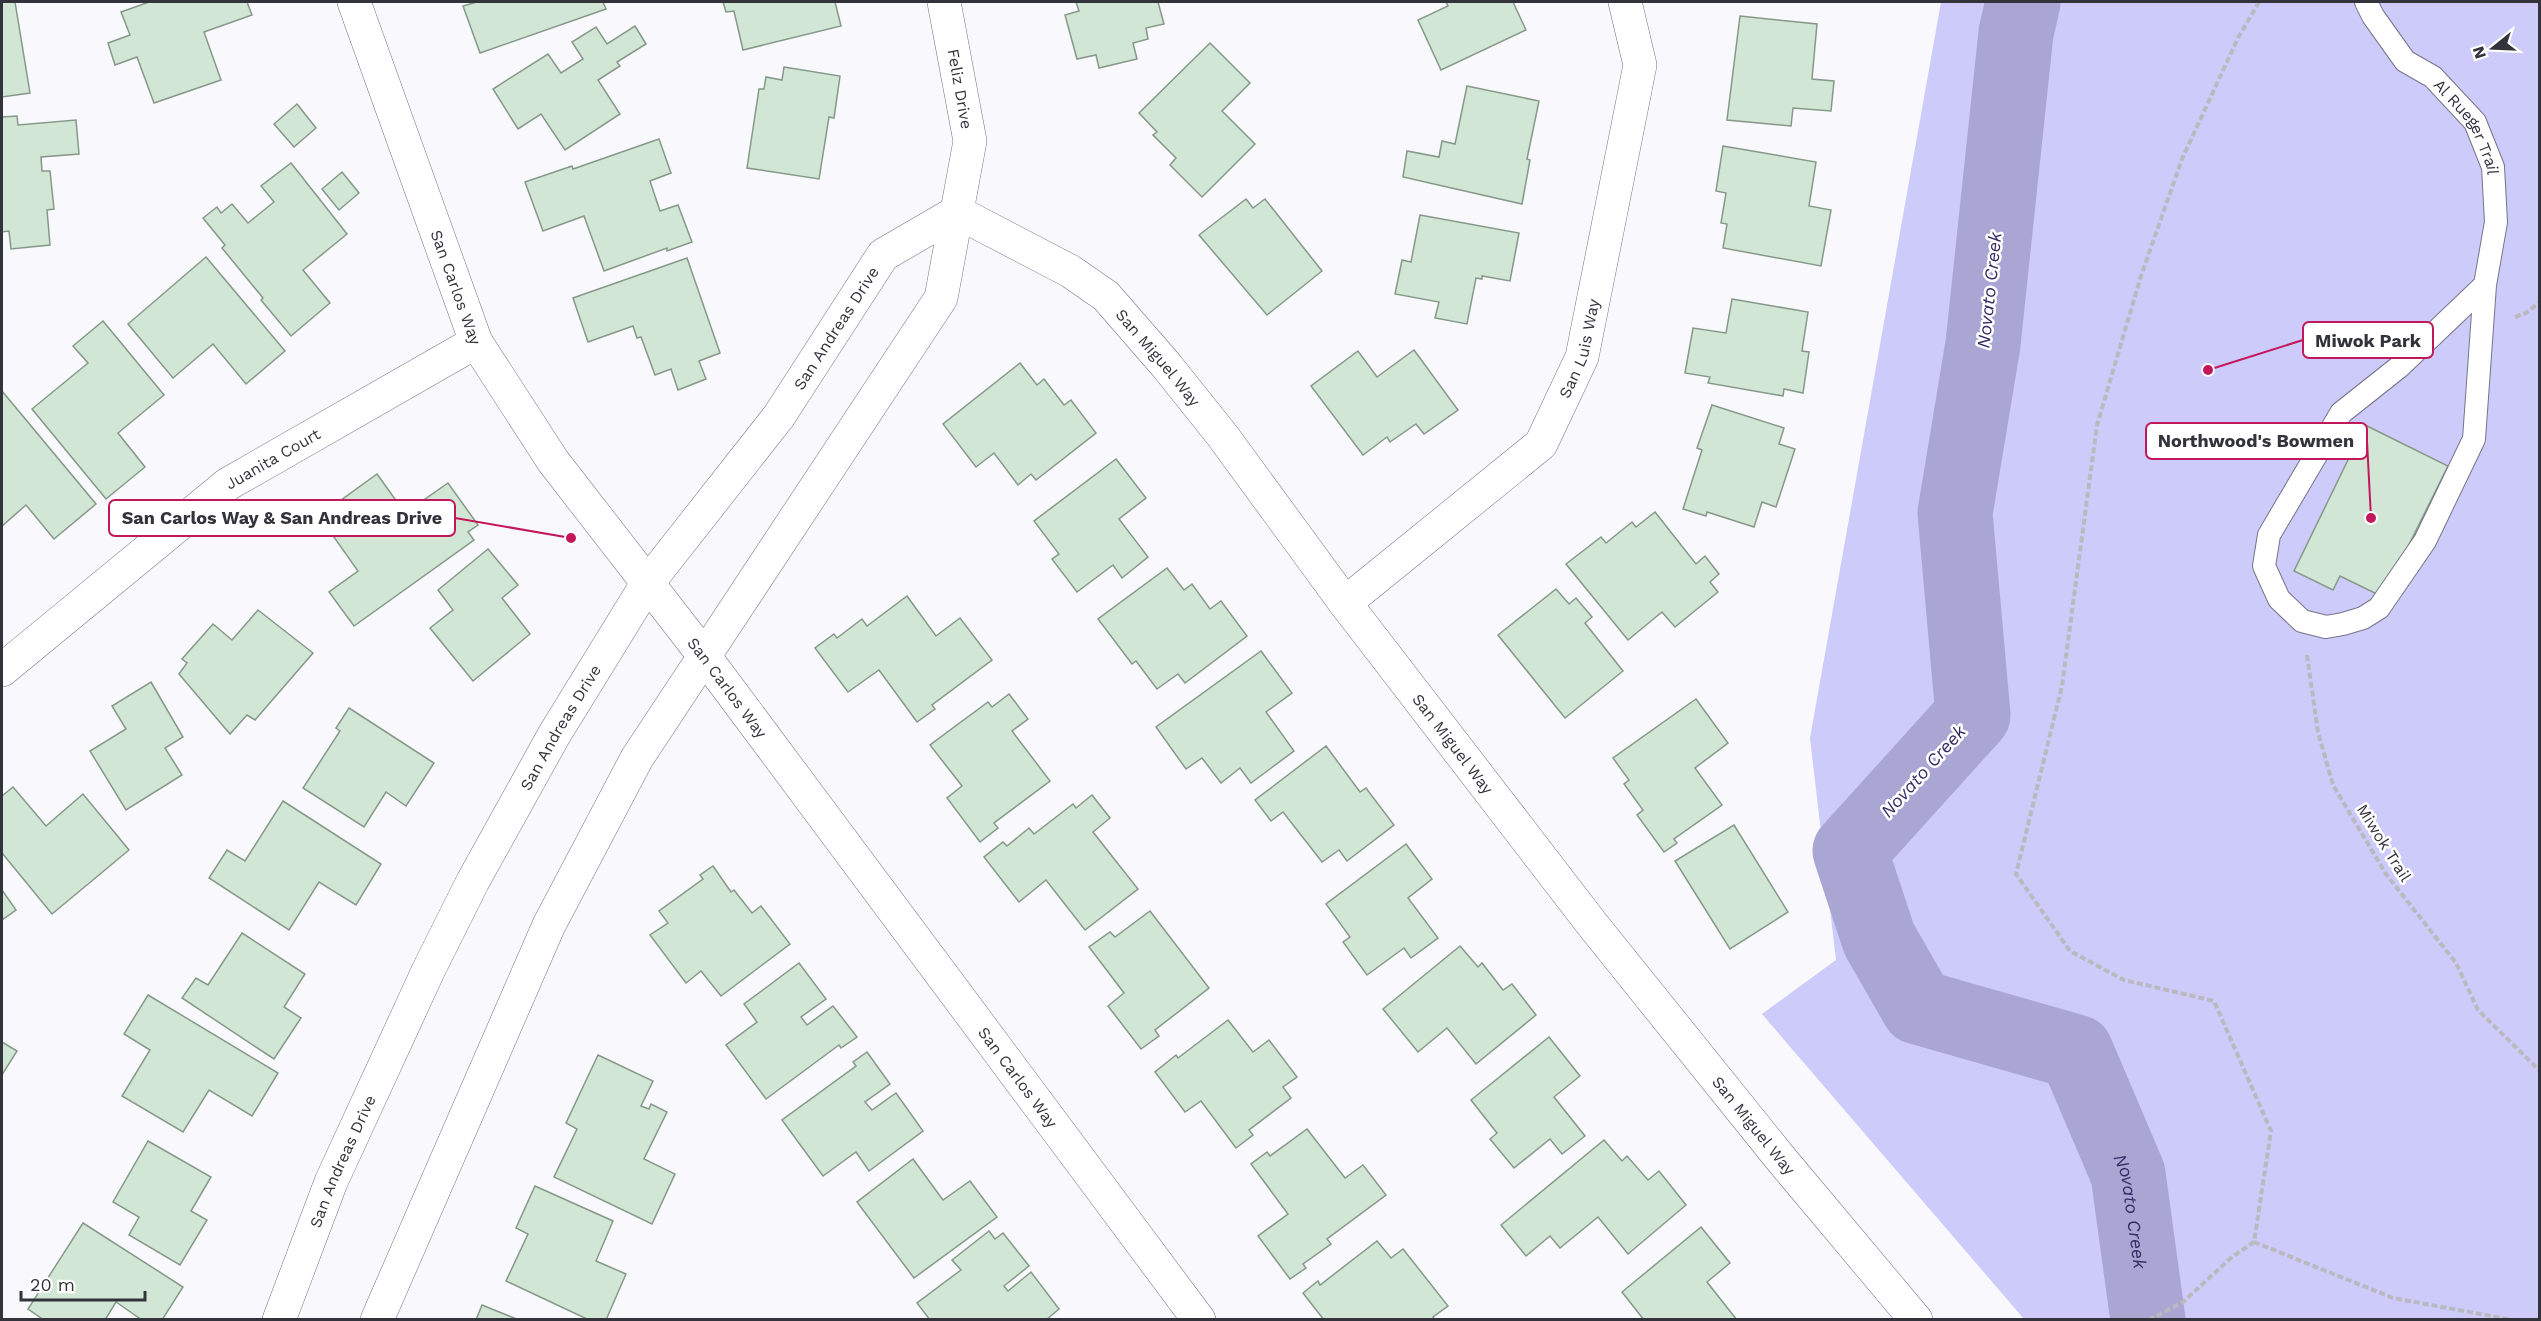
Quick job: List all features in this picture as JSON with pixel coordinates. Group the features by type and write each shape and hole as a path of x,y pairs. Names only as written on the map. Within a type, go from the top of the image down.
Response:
{"street":[{"name":"San Carlos Way","path":"354,2 476,342 553,461 705,657 1199,1320"},
{"name":"Feliz Drive","path":"944,2 970,141 957,212"},
{"name":"San Luis Way","path":"1345,603 1541,444 1582,357 1640,65 1625,2"},
{"name":"San Andreas Drive","path":"279,1320 331,1182 453,920 554,735 647,584 779,416 883,255 957,212"},
{"name":"San Miguel Way","path":"957,212 1070,271 1107,297 1222,435 1345,603 1592,924 1781,1159 1916,1320"},
{"path":"377,1320 549,925 637,758 941,298 957,212"},
{"name":"Juanita Court","path":"2,670 228,484 476,342"}],"lane":[{"name":"Al Rueger Trail","path":"2302,621 2326,627 2363,618 2379,608 2425,541 2474,439 2486,285 2496,222 2493,167 2475,122 2433,77 2405,61 2373,16 2366,2"},
{"path":"2302,621 2279,599 2264,566 2269,535 2341,413 2399,367 2486,285"}],"path":[{"path":"2149,1320 2183,1302 2232,1257 2254,1242 2271,1131 2214,1001 2124,980 2070,951 2016,874 2062,686 2097,425 2141,276 2182,159 2238,38 2259,2"},
{"name":"Miwok Trail","path":"2302,621 2318,732 2333,785 2386,874 2456,963 2478,1010 2540,1071"},
{"path":"2254,1242 2393,1298 2513,1320"}],"shaded area":[{"path":"1941,2 2539,2 2539,1319 2024,1319 1762,1014 1836,960 1810,738"}],"building":[{"path":"2,2 15,2 30,93 2,97"},
{"path":"149,2 247,2 252,15 204,32 221,80 154,103 137,57 115,65 108,43 130,35 121,12"},
{"path":"477,2 603,2 606,9 480,53 463,6"},
{"path":"723,2 835,2 841,26 743,50 734,11 726,12"},
{"path":"1076,2 1158,2 1164,24 1146,28 1148,39 1133,43 1137,59 1099,68 1096,55 1077,59 1065,15 1079,11"},
{"path":"1446,2 1513,2 1526,30 1441,70 1418,20 1448,6"},
{"path":"1740,16 1817,24 1812,79 1834,81 1831,111 1793,108 1791,126 1727,120"},
{"path":"635,26 646,44 617,62 620,66 598,80 620,114 565,150 541,114 518,129 493,89 548,54 561,73 583,59 572,42 596,27 607,44"},
{"path":"1210,43 1250,83 1222,111 1255,144 1202,197 1170,165 1176,158 1153,135 1157,132 1139,113"},
{"path":"784,67 840,76 834,118 829,117 819,179 747,168 759,89 764,89 766,77 782,80"},
{"path":"1467,86 1539,101 1527,159 1530,160 1522,204 1403,177 1407,151 1439,157 1442,141 1455,144"},
{"path":"297,104 316,128 294,147 274,124"},
{"path":"17,116 18,125 76,120 79,154 41,157 42,171 50,171 54,209 47,210 50,245 11,249 9,231 2,232 2,117"},
{"path":"659,139 671,173 650,181 660,211 678,205 692,242 667,251 667,248 604,271 584,216 543,231 525,182 572,166 573,169"},
{"path":"1723,146 1816,162 1809,206 1831,210 1821,266 1723,248 1727,224 1721,223 1726,193 1716,191"},
{"path":"291,163 347,234 303,270 330,303 291,336 222,248 225,245 203,218 217,207 221,213 232,204 248,223 274,202 261,186"},
{"path":"342,172 359,193 339,210 322,189"},
{"path":"1246,199 1253,208 1265,199 1322,271 1267,315 1199,235"},
{"path":"1420,215 1519,233 1510,281 1482,276 1482,279 1476,278 1467,324 1435,318 1439,302 1395,294 1402,260 1411,262"},
{"path":"206,257 285,351 246,384 213,344 173,378 128,324"},
{"path":"687,258 720,353 699,361 706,379 678,390 671,369 655,375 641,337 637,338 633,326 588,342 573,298"},
{"path":"1732,299 1808,312 1802,351 1809,352 1803,393 1784,389 1783,396 1708,383 1710,377 1685,373 1693,328 1726,333"},
{"path":"103,321 164,395 118,433 145,467 106,499 32,409 88,363 73,346"},
{"path":"1414,350 1458,410 1424,434 1416,424 1390,442 1387,437 1363,455 1311,386 1358,351 1377,377"},
{"path":"1020,363 1037,385 1044,379 1064,405 1071,400 1096,433 1036,480 1031,474 1018,485 994,453 976,467 943,424"},
{"path":"2,391 96,504 54,539 26,505 2,526"},
{"path":"1712,405 1784,428 1779,444 1795,449 1776,507 1762,502 1754,527 1707,512 1706,516 1683,509 1702,450 1697,448"},
{"path":"2365,425 2448,466 2383,597 2340,576 2333,590 2294,571"},
{"path":"1116,459 1146,498 1119,519 1148,557 1122,578 1113,565 1077,592 1052,559 1059,554 1034,521"},
{"path":"377,474 405,513 448,483 478,525 468,532 474,540 354,626 329,592 358,571 319,516"},
{"path":"1655,512 1696,564 1705,556 1719,574 1710,582 1718,592 1675,627 1662,612 1628,640 1566,564 1601,537 1606,543 1632,522 1636,527"},
{"path":"488,549 518,585 502,598 530,634 473,681 430,628 453,610 438,590"},
{"path":"1167,568 1184,590 1192,584 1210,609 1221,601 1247,636 1185,683 1178,674 1157,689 1136,661 1132,664 1098,619"},
{"path":"1556,589 1569,604 1576,598 1592,617 1585,623 1623,671 1565,718 1498,635"},
{"path":"907,596 936,636 960,618 992,660 932,705 935,709 917,722 879,670 848,692 815,648 834,634 837,638 862,619 867,626"},
{"path":"258,610 313,653 255,720 247,715 230,734 179,674 187,663 182,659 213,624 232,640"},
{"path":"1261,651 1292,693 1266,712 1294,751 1251,783 1240,768 1221,783 1202,758 1186,769 1156,727"},
{"path":"151,682 183,737 165,748 182,775 126,810 90,751 126,729 112,706"},
{"path":"1009,694 1028,719 1012,731 1050,781 994,823 998,828 980,842 947,798 962,786 930,745 988,702 992,707"},
{"path":"1696,699 1728,743 1695,768 1722,805 1674,839 1677,843 1664,852 1637,815 1643,810 1624,784 1629,780 1613,758"},
{"path":"349,708 434,763 406,806 386,792 364,827 303,788 340,731 336,728"},
{"path":"1326,746 1360,792 1366,788 1394,825 1347,861 1339,850 1322,862 1283,812 1271,821 1255,800"},
{"path":"13,787 46,826 83,794 129,850 52,914 2,853 2,796"},
{"path":"1092,795 1110,818 1093,832 1138,889 1085,930 1046,880 1019,902 984,857 1003,842 1007,846 1029,828 1034,834 1073,804 1076,808"},
{"path":"283,801 381,864 356,905 319,882 289,930 209,878 227,850 245,861"},
{"path":"1734,825 1788,912 1730,949 1675,861"},
{"path":"1406,844 1432,879 1408,898 1438,938 1411,958 1404,948 1367,975 1343,942 1350,937 1326,904"},
{"path":"713,866 731,892 734,890 752,913 761,906 790,944 721,996 701,971 686,983 650,935 668,923 659,911 703,879 700,875"},
{"path":"2,890 16,910 2,920"},
{"path":"1150,911 1209,988 1155,1030 1159,1036 1141,1049 1108,1006 1124,993 1089,947 1110,932 1115,937"},
{"path":"242,933 305,974 284,1007 301,1018 274,1059 182,998 196,978 208,985"},
{"path":"1460,946 1478,967 1482,963 1503,990 1512,984 1536,1015 1476,1064 1447,1028 1418,1052 1383,1009"},
{"path":"799,963 826,999 801,1017 807,1025 833,1006 857,1037 841,1048 839,1045 766,1099 726,1045 757,1022 744,1004"},
{"path":"148,995 278,1073 252,1116 209,1090 183,1132 122,1096 150,1050 124,1034"},
{"path":"1228,1020 1253,1052 1269,1040 1297,1077 1283,1087 1291,1098 1249,1130 1253,1135 1236,1148 1201,1101 1185,1112 1155,1072 1176,1055 1178,1058"},
{"path":"1549,1037 1580,1076 1554,1097 1585,1136 1562,1154 1550,1139 1514,1168 1490,1139 1497,1133 1471,1100"},
{"path":"2,1042 17,1051 2,1075"},
{"path":"867,1052 890,1084 865,1102 872,1110 896,1093 923,1131 869,1171 856,1152 823,1176 782,1120 856,1066 853,1062"},
{"path":"598,1055 653,1081 641,1106 649,1109 651,1104 667,1112 644,1159 675,1174 652,1224 554,1177 577,1129 566,1123"},
{"path":"1307,1129 1345,1178 1363,1165 1386,1195 1327,1239 1331,1244 1303,1264 1306,1268 1290,1279 1258,1236 1288,1214 1251,1164 1267,1152 1270,1156"},
{"path":"1604,1140 1622,1161 1627,1156 1648,1180 1659,1171 1686,1205 1628,1254 1598,1217 1560,1248 1550,1236 1526,1256 1501,1225"},
{"path":"148,1141 211,1177 191,1211 207,1220 180,1265 129,1235 139,1217 113,1202"},
{"path":"913,1159 943,1200 970,1181 997,1217 914,1278 857,1202"},
{"path":"535,1186 613,1221 596,1261 626,1274 606,1320 589,1320 506,1281 528,1234 516,1228"},
{"path":"83,1223 183,1287 162,1320 142,1320 116,1302 105,1320 44,1320 28,1309"},
{"path":"1701,1227 1730,1263 1707,1282 1737,1320 1644,1320 1622,1292"},
{"path":"989,1231 995,1239 1003,1233 1029,1266 1004,1286 1008,1291 1031,1272 1059,1309 1046,1320 930,1320 917,1303 961,1270 952,1260"},
{"path":"1377,1241 1391,1258 1403,1249 1448,1306 1433,1317 1435,1320 1324,1320 1303,1293 1318,1281 1320,1285"},
{"path":"482,1305 519,1320 476,1320"}],"waterway":[{"name":"Novato Creek","path":"2023,2 2016,33 1983,344 1955,513 1973,715 1850,851 1879,939 1918,1007 2076,1052 2128,1174 2148,1320"}],"place":[{"name":"Miwok Park","path":"2208,370"},
{"name":"Northwood's Bowmen","path":"2371,518"},
{"name":"San Carlos Way & San Andreas Drive","path":"571,538"}]}
